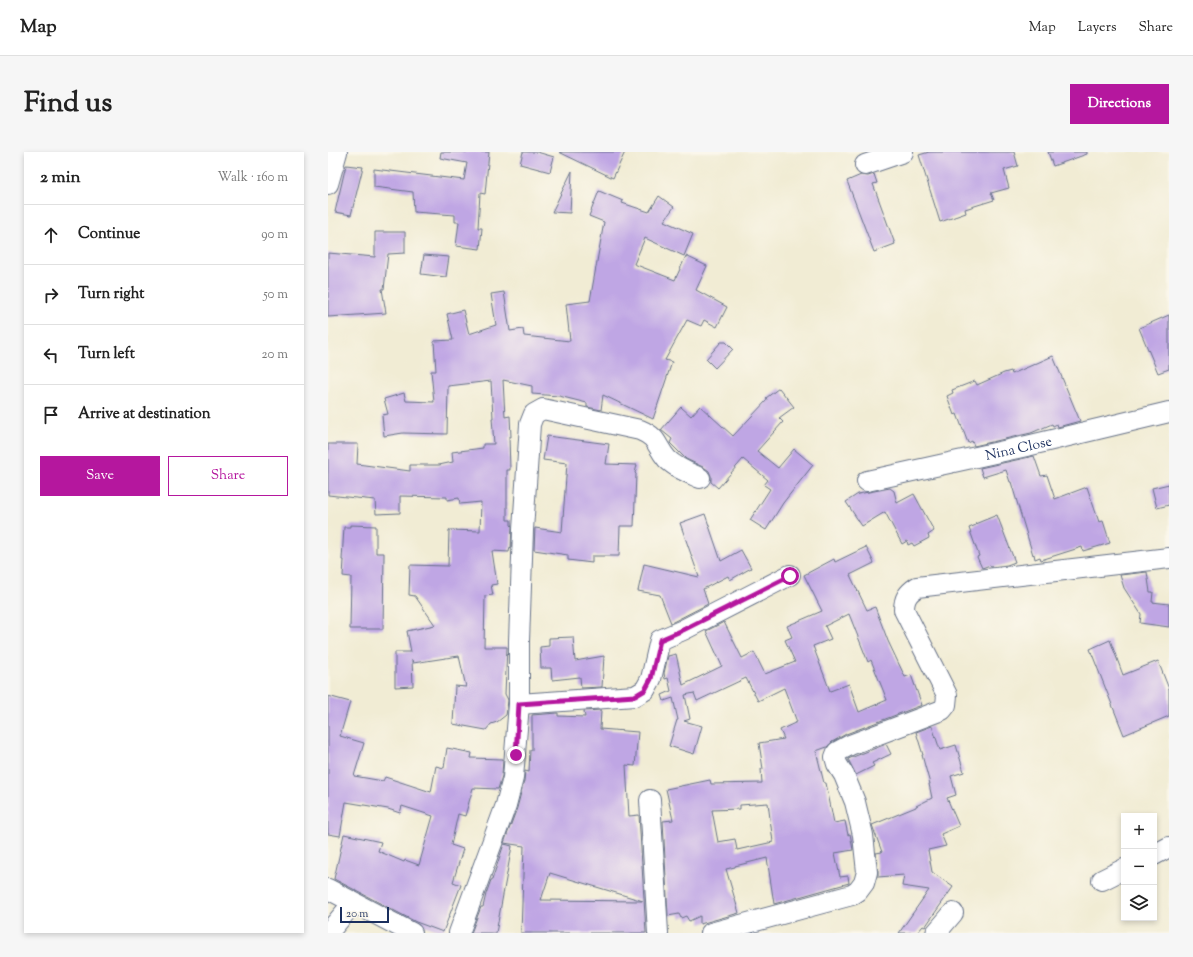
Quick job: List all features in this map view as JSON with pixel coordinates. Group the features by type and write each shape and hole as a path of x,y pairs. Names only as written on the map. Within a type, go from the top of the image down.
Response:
{"street":[{"path":"328,184 337,152"},
{"path":"865,165 903,152"},
{"path":"459,933 506,804 513,778 519,704 519,641 523,530 530,424 534,414 542,409 640,430 650,434 668,460 679,468 700,478"},
{"name":"Nina Close","path":"867,481 1032,445 1169,412"},
{"path":"711,933 852,895 858,891 864,883 867,872 862,835 855,802 835,757 838,752 850,745 942,710 946,705 947,695 904,610 904,602 909,593 917,587 1169,558"},
{"path":"519,704 635,696 645,690 651,679 660,640 790,576"},
{"path":"650,800 658,933"},
{"path":"1157,853 1169,847"},
{"path":"1102,880 1121,870"},
{"path":"328,890 412,933"},
{"path":"328,933 353,903"},
{"path":"936,933 953,914"}],"building":[{"path":"441,152 489,152 485,194 480,193 478,228 482,228 480,249 456,246 459,222 455,222 455,215 414,212 413,192 374,187 374,169 464,180 467,163 440,158"},
{"path":"523,152 537,152 554,157 550,172 520,164"},
{"path":"559,152 625,152 613,178"},
{"path":"929,152 1014,152 1018,166 1004,170 1009,188 991,193 994,200 965,209 966,213 940,222 919,155"},
{"path":"1048,152 1087,152 1087,154 1053,166"},
{"path":"346,165 363,167 351,215 335,212"},
{"path":"572,171 570,213 552,212"},
{"path":"874,174 877,183 873,184 895,244 874,252 847,181 861,175 868,176"},
{"path":"599,191 623,201 622,203 649,212 659,196 674,207 664,221 693,234 684,256 645,238 634,264 675,280 686,256 707,266 696,290 727,307 717,327 704,320 701,326 687,320 665,360 672,362 653,419 603,395 601,410 587,407 587,403 559,396 532,394 532,386 503,380 505,417 510,416 511,437 509,437 510,470 507,470 507,520 511,520 512,526 511,548 510,547 509,552 492,551 497,584 491,585 493,595 485,596 484,647 507,647 505,694 508,700 507,709 506,715 497,722 491,724 486,730 453,724 455,686 466,687 459,656 413,663 412,660 413,686 395,687 395,652 411,652 407,631 435,625 415,596 409,595 410,565 448,566 449,530 480,531 481,502 460,504 459,498 447,500 447,497 400,496 400,513 376,514 375,500 328,495 328,444 358,444 357,464 410,471 410,465 439,465 453,462 452,452 483,448 483,444 494,444 491,381 448,386 447,434 403,433 384,436 382,415 388,414 384,399 404,393 406,401 434,402 431,371 436,371 434,341 453,340 447,314 463,310 469,334 496,325 491,294 504,292 510,331 523,329 524,336 570,341 566,304 590,301 604,222 589,216"},
{"path":"375,232 405,232 405,253 388,254 384,289 382,289 386,313 328,317 328,253 375,257"},
{"path":"424,255 449,257 446,277 421,274"},
{"path":"1169,315 1169,369 1158,373 1139,328"},
{"path":"721,342 726,342 733,349 715,368 706,359"},
{"path":"1053,356 1080,421 1058,427 1057,424 1053,426 1052,424 1031,433 974,446 972,441 968,443 957,414 954,415 947,396 953,393 952,390 975,381 977,385 1011,371 1012,374"},
{"path":"779,388 794,407 779,418 783,422 757,451 778,468 794,449 813,465 783,503 766,530 750,520 770,489 764,485 768,480 743,459 718,488 711,482 709,471 686,459 670,443 672,439 661,430 681,407 691,416 700,406 733,436 767,400 766,398"},
{"path":"547,436 609,444 606,464 637,465 635,473 634,526 620,526 619,556 592,556 592,563 568,560 568,555 534,550 535,528 562,532 567,463 543,460"},
{"path":"1034,456 1041,476 1047,475 1055,499 1087,487 1099,522 1103,521 1110,543 1083,551 1082,547 1041,560 1040,557 1035,559 1006,470 983,477 980,468"},
{"path":"1169,484 1169,505 1157,508 1152,488"},
{"path":"890,488 894,491 897,503 914,494 934,531 928,535 929,538 914,546 912,543 908,545 907,541 902,544 885,512 862,526 846,502 858,494"},
{"path":"705,514 721,561 741,550 751,568 730,580 728,576 703,589 708,604 671,623 660,595 638,591 644,564 699,577 680,523"},
{"path":"997,515 1015,562 1007,565 991,567 990,565 982,568 977,557 979,556 969,528"},
{"path":"350,525 376,526 376,553 384,553 383,629 350,629 351,577 343,576 344,560 342,560 344,527 350,527"},
{"path":"866,547 874,563 850,575 867,610 875,607 888,641 905,677 911,675 922,705 846,734 832,742 827,747 816,751 824,783 826,783 834,823 845,821 848,835 850,834 853,850 835,853 840,877 848,876 849,883 774,904 767,858 726,869 739,913 700,924 700,916 689,921 686,916 681,918 679,914 668,916 663,821 673,820 666,789 710,780 711,784 762,783 761,769 763,769 759,743 784,739 780,730 797,722 784,688 758,701 746,678 697,701 694,693 685,695 690,719 684,721 702,726 694,754 669,746 678,720 673,698 664,701 662,695 671,691 668,678 665,679 664,673 668,656 676,654 683,685 722,666 706,631 724,622 742,658 754,652 765,674 795,662 785,640 792,637 787,626 822,611 804,575 834,559 835,562","holes":["849,614 868,662 871,660 887,700 859,712 849,684 830,691 813,646 831,639 825,626","768,803 773,842 737,850 735,839 718,842 712,810 740,809 740,805"]},
{"path":"1147,572 1150,592 1153,592 1152,602 1169,604 1169,627 1140,623 1141,614 1124,588 1120,575"},
{"path":"573,637 575,661 604,656 602,687 581,688 580,677 552,680 551,668 541,668 540,647 549,646 549,638"},
{"path":"1110,640 1123,675 1158,661 1169,689 1169,716 1124,735 1090,649"},
{"path":"328,696 350,702 340,736 364,743 354,776 383,781 385,777 431,792 436,766 444,768 447,748 472,753 471,758 503,759 502,776 498,789 473,788 465,816 458,814 451,845 463,849 453,882 461,885 443,932 416,922 334,879 344,834 381,842 378,851 404,862 405,860 419,865 433,816 402,806 400,813 388,809 346,802 340,836 328,834"},
{"path":"601,710 600,729 638,732 635,766 626,765 629,816 639,815 646,933 521,933 524,846 504,843 517,808 525,771 529,772 530,750 532,750 532,715 558,713 558,716 585,717 584,711","holes":["550,873 643,901 541,900"]},
{"path":"932,726 940,750 956,745 964,772 951,776 956,795 947,798 959,826 941,834 946,846 928,850 932,872 953,887 925,927 923,926 917,933 899,933 929,890 902,886 904,875 878,877 876,853 882,852 872,825 916,807 932,798 923,755 916,732"},
{"path":"886,744 891,754 872,763 874,766 856,775 848,759"},
{"path":"504,844 512,846 496,933 471,933 481,907 483,907 486,894"}],"route":[{"path":"516,755 519,704 635,696 645,690 651,679 660,640 790,576"}]}
